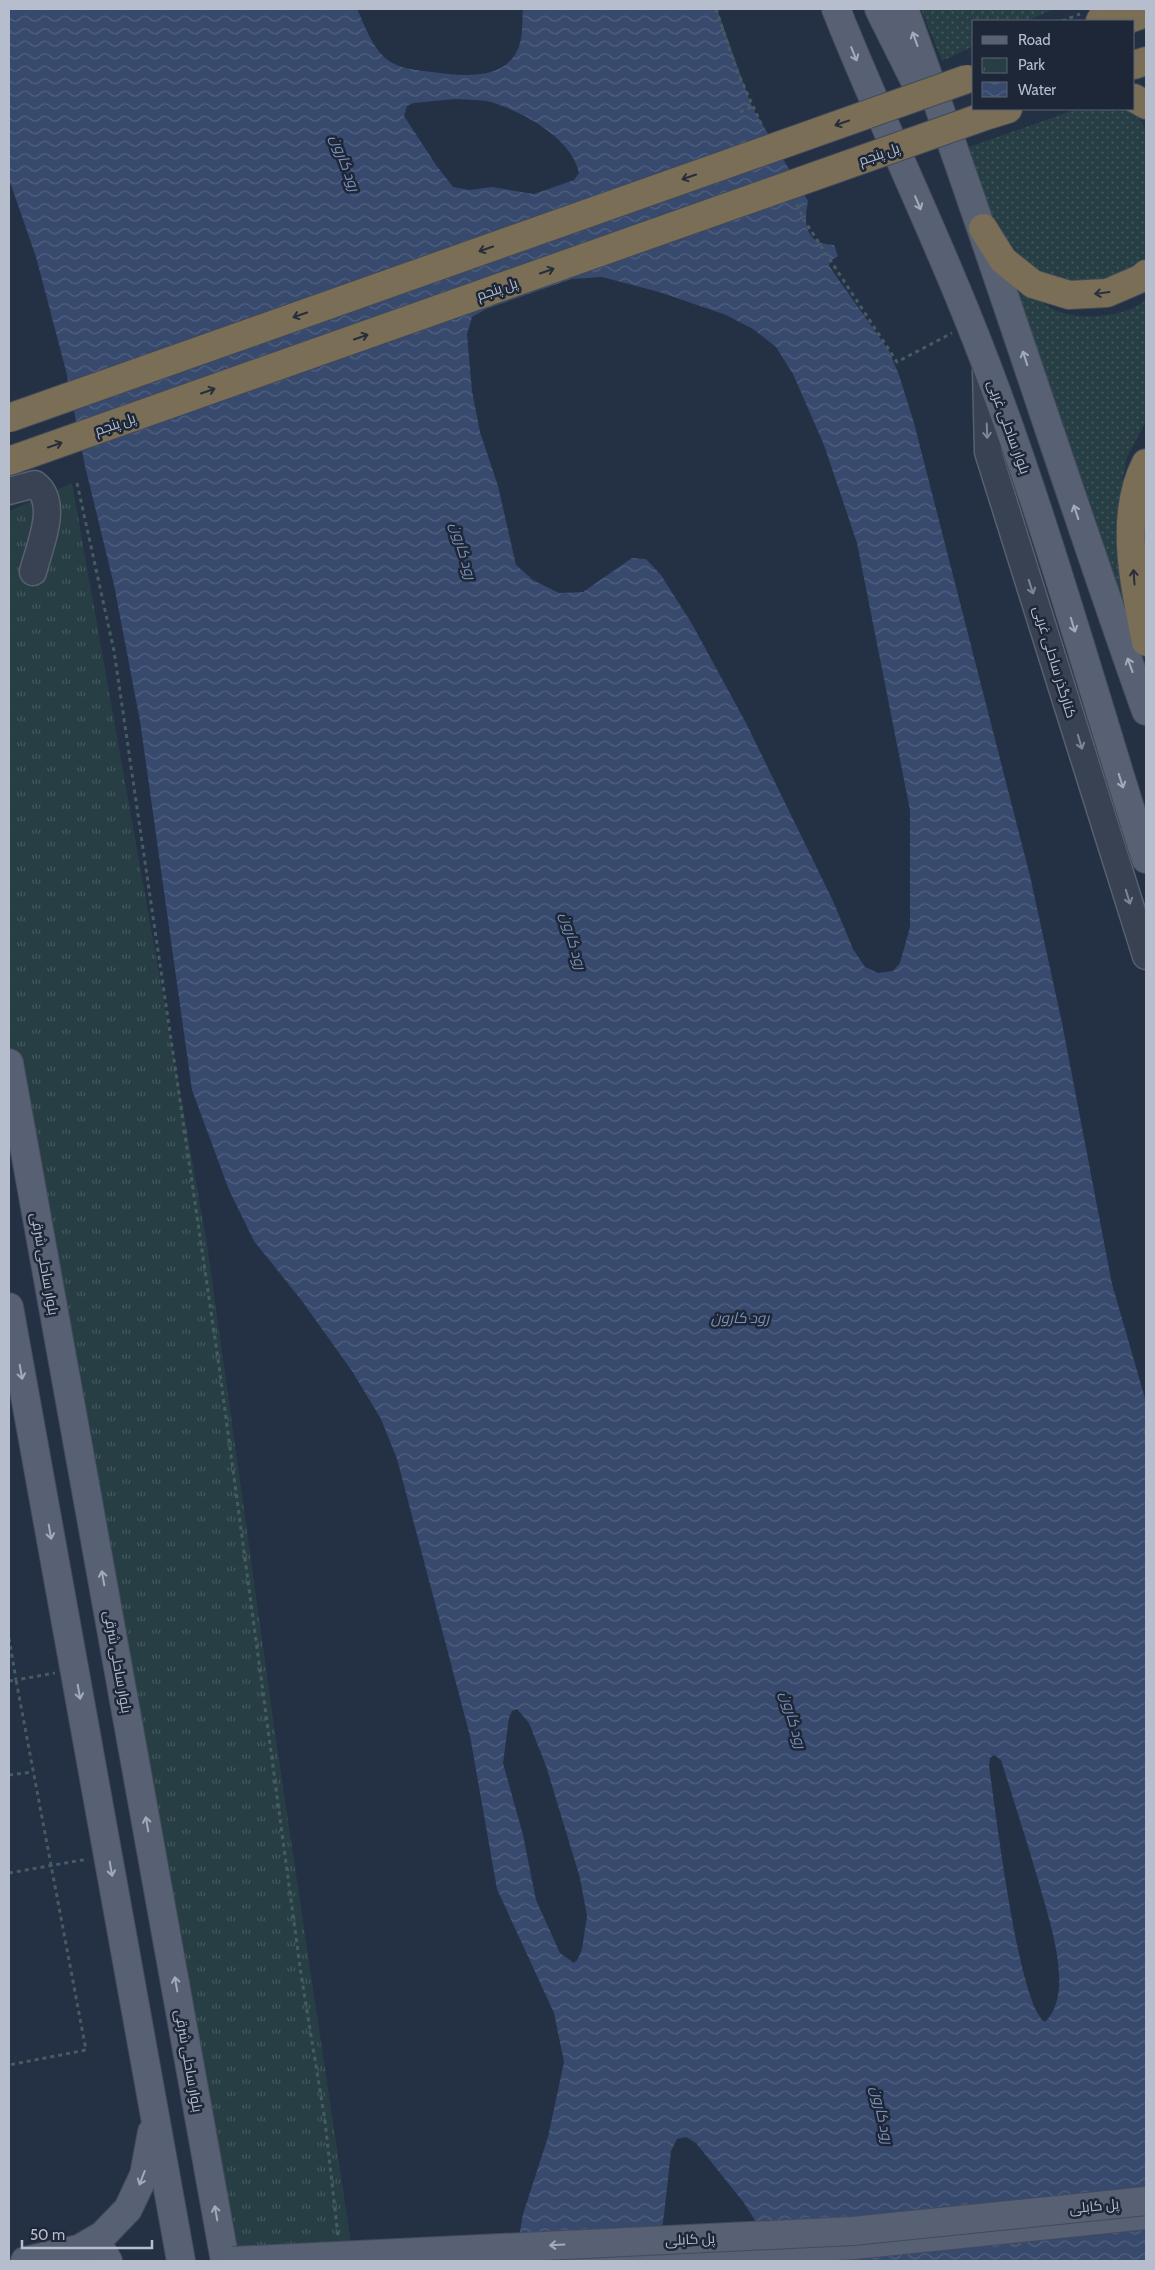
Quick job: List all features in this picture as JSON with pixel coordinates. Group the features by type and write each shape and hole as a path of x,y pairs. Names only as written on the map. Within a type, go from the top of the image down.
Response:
{"highway":[{"path":"1126,20 1146,13"},
{"path":"9,418 970,77"},
{"path":"1135,99 1146,106"},
{"name":"پل پنجم","path":"9,461 996,112"},
{"path":"983,228 1002,260 1033,284 1069,296 1107,293 1142,278 1146,274"},
{"path":"1145,631 1134,584 1131,524 1139,477 1146,463"}],"main road":[{"name":"بلوار ساحلی غربی","path":"836,9 862,74 970,323 1028,478 1146,859"},
{"path":"879,9 962,170"},
{"path":"904,9 983,228 1083,534 1146,711"},
{"name":"بلوار ساحلی شرقی","path":"9,1063 225,2261"},
{"path":"9,1307 181,2261"},
{"path":"97,1789 140,1783"},
{"path":"25,2261 79,2249 99,2252 103,2235 128,2209 144,2175 155,2114"},
{"name":"پل کابلی","path":"233,2261 853,2231 1146,2200"},
{"name":"پل کابلی","path":"578,2261 854,2245 1146,2216"}],"street":[{"name":"کنارگذر ساحلی غربی","path":"986,365 988,452 1146,956"},
{"path":"9,491 35,484 42,490 48,502 46,520 33,572"}],"path":[{"path":"1067,20 1097,14"},
{"path":"740,112 752,107"},
{"path":"897,362 970,323"},
{"path":"77,483 115,661 217,1356 300,1965 324,2121 339,2243"},
{"path":"9,1638 86,2050 9,2065"},
{"path":"9,1681 75,1669"},
{"path":"9,1775 33,1772"},
{"path":"9,1874 108,1856"}],"green space":[{"path":"921,9 1054,9 1029,20 972,20 972,47 942,61"},
{"path":"1074,110 1127,110 1140,120 1146,129 1146,275 1095,292 1044,277 1018,253 994,222 969,147"},
{"path":"1003,267 1042,302 1057,311 1067,314 1103,316 1115,314 1137,306 1146,300 1146,421 1127,457 1119,499 1117,531 1134,630 1098,536 1088,502"},
{"path":"72,483 207,1244 277,1747 351,2243 224,2258 9,1065 9,511"}],"water":[{"name":"رود کارون","path":"9,9 357,9 376,47 390,62 414,70 471,75 495,70 506,65 514,56 521,39 523,9 717,9 752,107 808,201 806,218 809,232 817,241 834,245 838,256 830,261 829,266 889,351 899,375 914,423 1030,876 1062,1023 1112,1284 1146,1402 1146,2261 781,2261 744,2203 696,2143 686,2137 677,2139 671,2151 657,2261 515,2261 523,2214 548,2137 564,2062 554,2013 497,1889 470,1736 397,1459 381,1419 352,1371 302,1301 254,1241 229,1190 192,1090 140,721 114,585 85,466 66,371 36,257 9,179","holes":["455,99 490,102 506,107 546,129 567,149 575,161 579,173 574,180 534,194 492,187 469,190 453,187 404,116 407,106 414,103","602,277 659,292 726,315 753,329 776,347 793,374 824,445 857,543 910,810 910,927 900,963 893,971 878,973 865,967 853,949 833,901 746,723 692,624 661,575 646,559 632,558 583,592 559,593 533,580 516,565 498,486 480,432 472,391 467,334 472,317 486,309 572,279","517,1709 529,1723 546,1766 580,1878 587,1916 582,1949 574,1963 560,1953 536,1900 523,1835 503,1763 509,1718 512,1711","994,1755 1001,1760 1053,1934 1059,1974 1058,1993 1054,2009 1045,2022 1035,2008 1017,1944 1002,1860 989,1766 990,1758"]}]}
